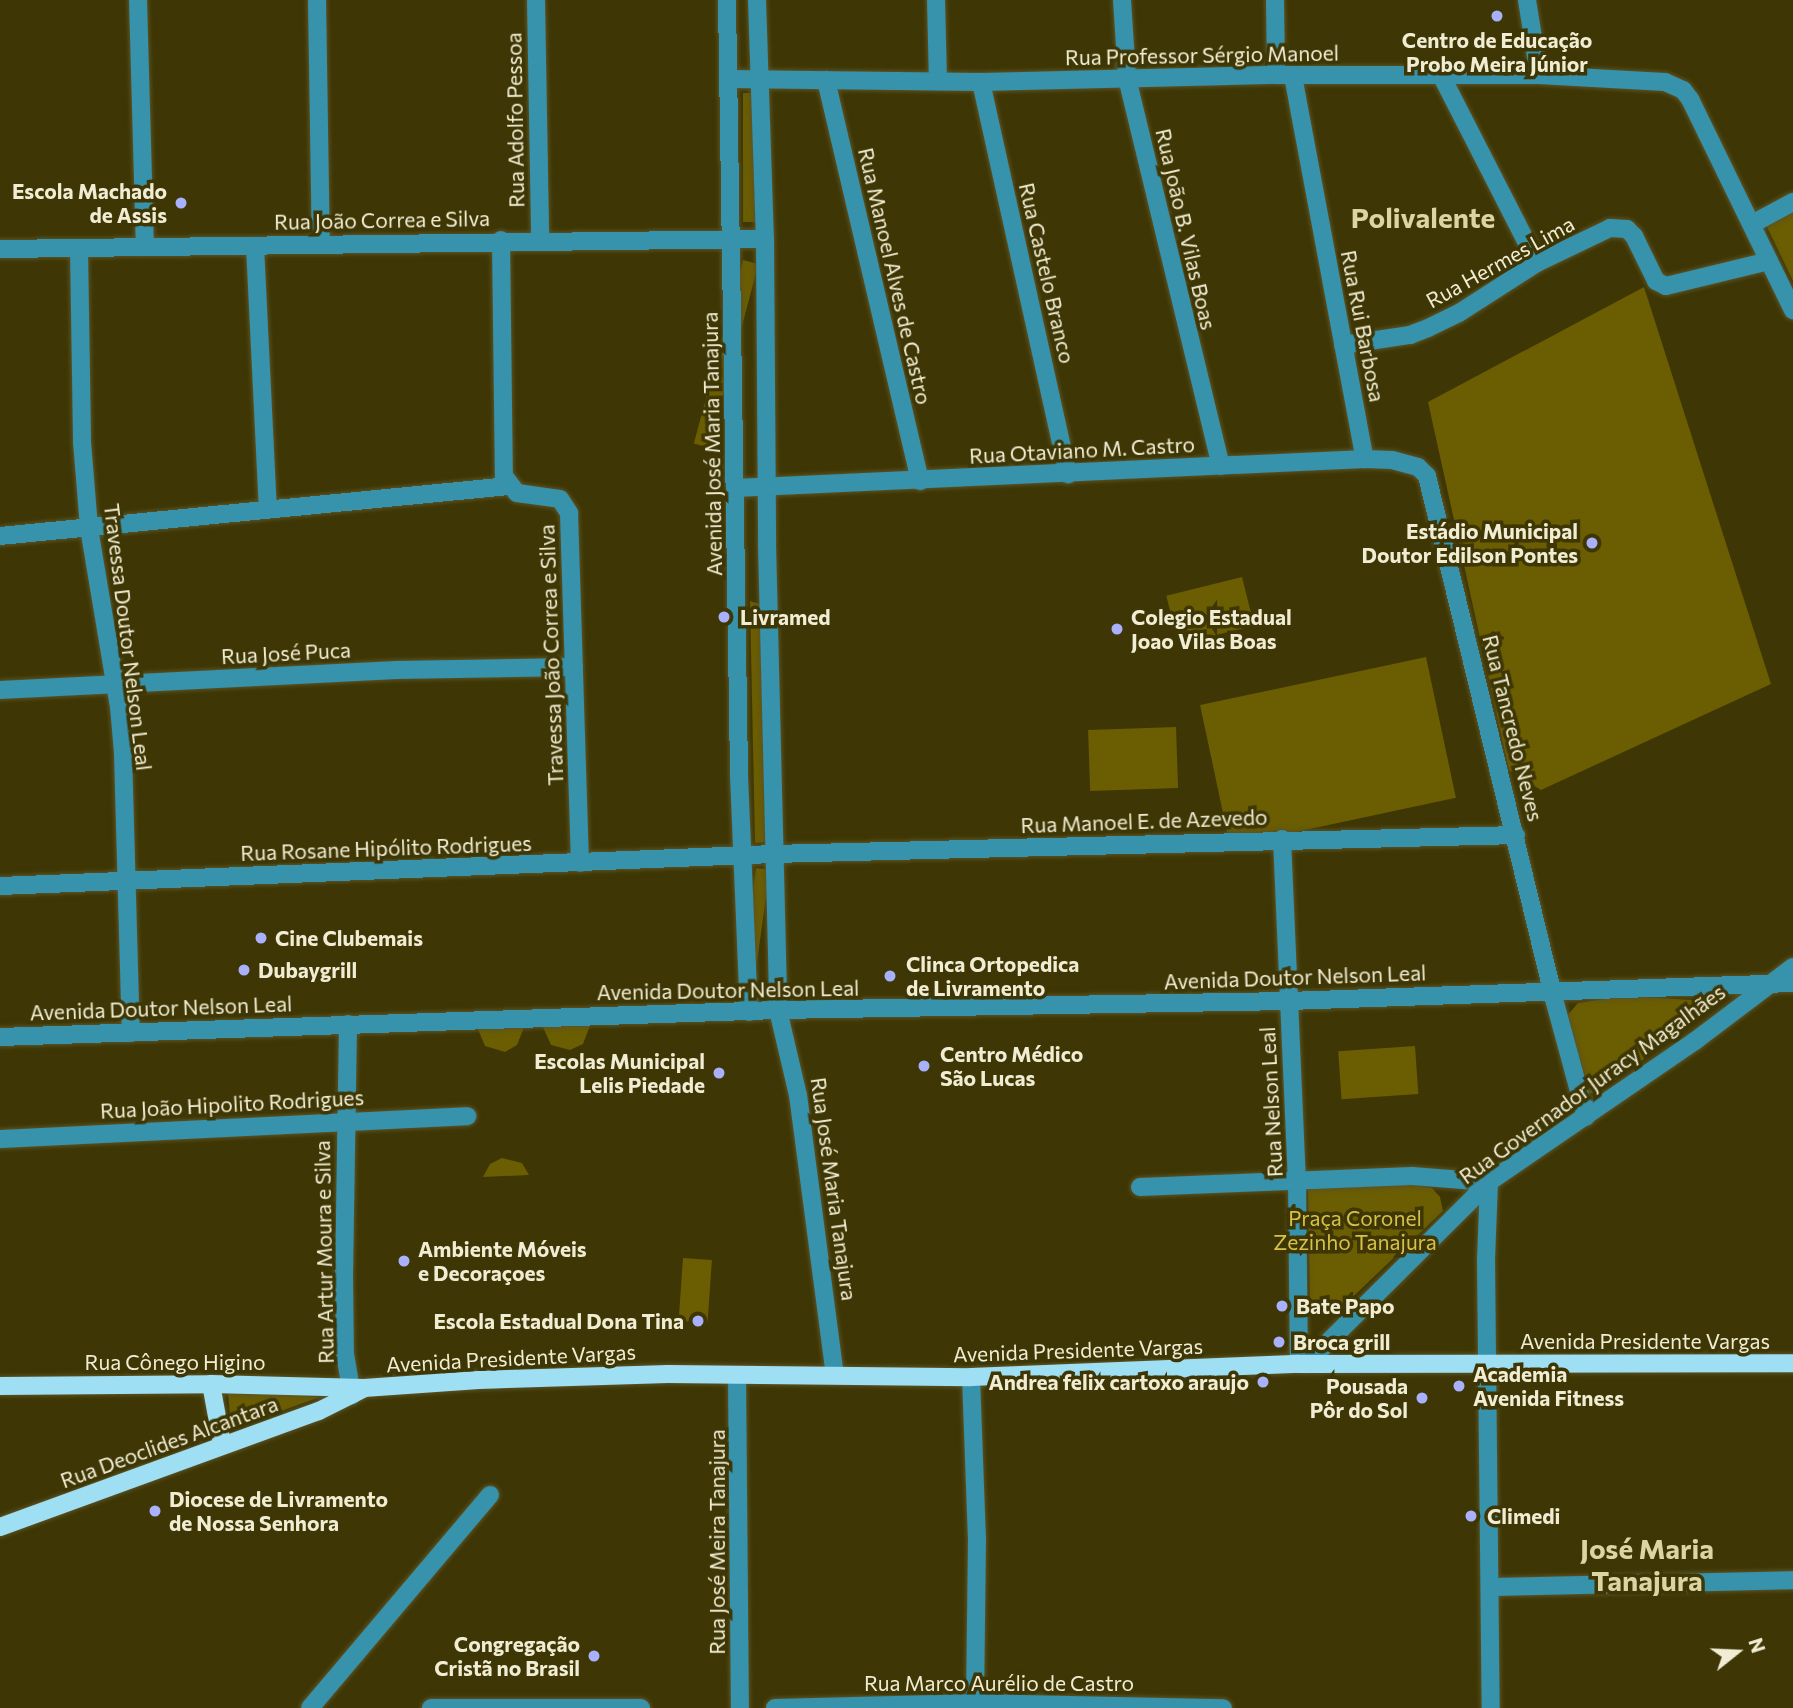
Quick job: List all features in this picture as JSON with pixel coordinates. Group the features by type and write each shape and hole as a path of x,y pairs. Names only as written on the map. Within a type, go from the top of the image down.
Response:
{"main road":[{"name":"Avenida Presidente Vargas","path":"355,1390 560,1376 971,1377 1302,1364 1793,1363"},
{"name":"Rua Cônego Higino","path":"0,1386 211,1384 355,1390"},
{"path":"211,1384 222,1444"},
{"name":"Rua Deoclides Alcantara","path":"0,1527 222,1444 319,1411 355,1390"}],"street":[{"path":"138,0 145,247"},
{"path":"317,0 321,244"},
{"name":"Rua Adolfo Pessoa","path":"536,0 540,240"},
{"name":"Avenida José Maria Tanajura","path":"727,0 742,856 749,1012"},
{"path":"757,0 765,239 773,854 778,1010"},
{"path":"936,0 938,81"},
{"name":"Rua João B. Vilas Boas","path":"1122,0 1127,78 1221,466"},
{"name":"Rua Rui Barbosa","path":"1275,0 1284,76 1365,459"},
{"path":"1527,0 1539,75"},
{"path":"1441,75 1538,263"},
{"name":"Rua Professor Sérgio Manoel","path":"728,79 981,82 1441,75 1638,78 1675,84 1690,99 1752,224"},
{"name":"Rua Manoel Alves de Castro","path":"826,80 920,481"},
{"name":"Rua Castelo Branco","path":"981,82 1068,474"},
{"path":"1793,202 1752,224 1793,310"},
{"name":"Rua Hermes Lima","path":"1343,345 1410,335 1428,328 1459,313 1538,263 1610,228 1619,228 1634,236 1656,281 1666,286 1672,287 1769,261"},
{"name":"Rua João Correa e Silva","path":"0,249 501,240 765,239"},
{"path":"0,536 509,486 502,462 501,240"},
{"path":"255,246 268,508"},
{"name":"Travessa Doutor Nelson Leal","path":"79,248 82,442 89,528 114,685 125,798 124,882 131,1033"},
{"name":"Rua Otaviano M. Castro","path":"736,488 1365,459 1409,463 1427,476"},
{"name":"Rua Tancredo Neves","path":"1427,476 1552,991 1586,1117"},
{"name":"Travessa João Correa e Silva","path":"509,486 517,493 552,496 566,504 570,532 580,863"},
{"name":"Rua José Puca","path":"0,690 396,670 574,667"},
{"name":"Rua Manoel E. de Azevedo","path":"773,854 1516,835"},
{"name":"Rua Nelson Leal","path":"1282,839 1302,1364"},
{"name":"Rua Rosane Hipólito Rodrigues","path":"0,886 773,854"},
{"name":"Rua Governador Juracy Magalhães","path":"1302,1364 1489,1182 1695,1041 1793,967"},
{"name":"Avenida Doutor Nelson Leal","path":"0,1037 778,1010 1289,1001 1793,983"},
{"name":"Rua José Maria Tanajura","path":"778,1010 798,1095 835,1375"},
{"name":"Rua Artur Moura e Silva","path":"348,1024 345,1342 355,1390"},
{"name":"Rua João Hipolito Rodrigues","path":"0,1139 467,1116"},
{"path":"1140,1187 1412,1176 1489,1182 1487,1364 1492,1705"},
{"name":"Rua José Meira Tanajura","path":"737,1375 740,1708"},
{"path":"971,1377 976,1539 975,1705"},
{"path":"310,1708 490,1495"},
{"path":"1492,1587 1793,1580"},
{"name":"Rua Marco Aurélio de Castro","path":"775,1708 975,1705 1223,1708"},
{"path":"431,1708 641,1708"}],"green space":[{"path":"743,93 755,93 755,222 743,222"},
{"path":"1793,208 1793,281 1765,223"},
{"path":"743,260 758,264 709,448 694,444"},
{"name":"Estádio Municipal Doutor Edilson Pontes","path":"1644,287 1771,684 1541,790 1509,770 1428,402"},
{"path":"1242,577 1254,626 1178,644 1166,596"},
{"path":"750,601 760,604 767,842 755,843"},
{"path":"1426,657 1456,798 1230,846 1200,705"},
{"path":"1176,727 1178,788 1090,791 1088,730"},
{"path":"756,868 770,870 752,995 738,993"},
{"path":"1624,996 1693,1000 1707,1006 1708,1013 1597,1093 1590,1093 1566,1017 1578,1003"},
{"path":"591,1023 583,1044 570,1050 551,1045 542,1025"},
{"path":"525,1025 517,1045 505,1052 485,1046 477,1027"},
{"path":"1415,1046 1418,1094 1342,1099 1338,1051"},
{"path":"502,1158 522,1163 529,1175 483,1177 490,1164"},
{"name":"Praça Coronel Zezinho Tanajura","path":"1408,1184 1432,1188 1440,1197 1443,1211 1337,1312 1318,1317 1310,1305 1308,1191 1317,1186"},
{"path":"683,1258 712,1260 708,1323 679,1321"},
{"path":"228,1392 274,1393 320,1397 231,1429"}],"place":[{"name":"Centro de Educação Probo Meira Júnior","path":"1497,16"},
{"name":"Escola Machado de Assis","path":"181,203"},
{"name":"Estádio Municipal Doutor Edilson Pontes","path":"1592,543"},
{"name":"Livramed","path":"724,617"},
{"name":"Colegio Estadual Joao Vilas Boas","path":"1117,629"},
{"name":"Cine Clubemais","path":"261,938"},
{"name":"Dubaygrill","path":"244,970"},
{"name":"Clinca Ortopedica de Livramento","path":"890,976"},
{"name":"Centro Médico São Lucas","path":"924,1066"},
{"name":"Escolas Municipal Lelis Piedade","path":"719,1073"},
{"name":"Ambiente Móveis e Decoraçoes","path":"404,1261"},
{"name":"Bate Papo","path":"1282,1306"},
{"name":"Escola Estadual Dona Tina","path":"698,1321"},
{"name":"Broca grill","path":"1279,1342"},
{"name":"Andrea felix cartoxo araujo","path":"1263,1382"},
{"name":"Academia Avenida Fitness","path":"1459,1386"},
{"name":"Pousada Pôr do Sol","path":"1422,1398"},
{"name":"Diocese de Livramento de Nossa Senhora","path":"155,1511"},
{"name":"Climedi","path":"1471,1516"},
{"name":"Congregação Cristã no Brasil","path":"594,1656"}],"district":[{"name":"Polivalente","path":"1423,217"},
{"name":"José Maria Tanajura","path":"1647,1564"}]}
